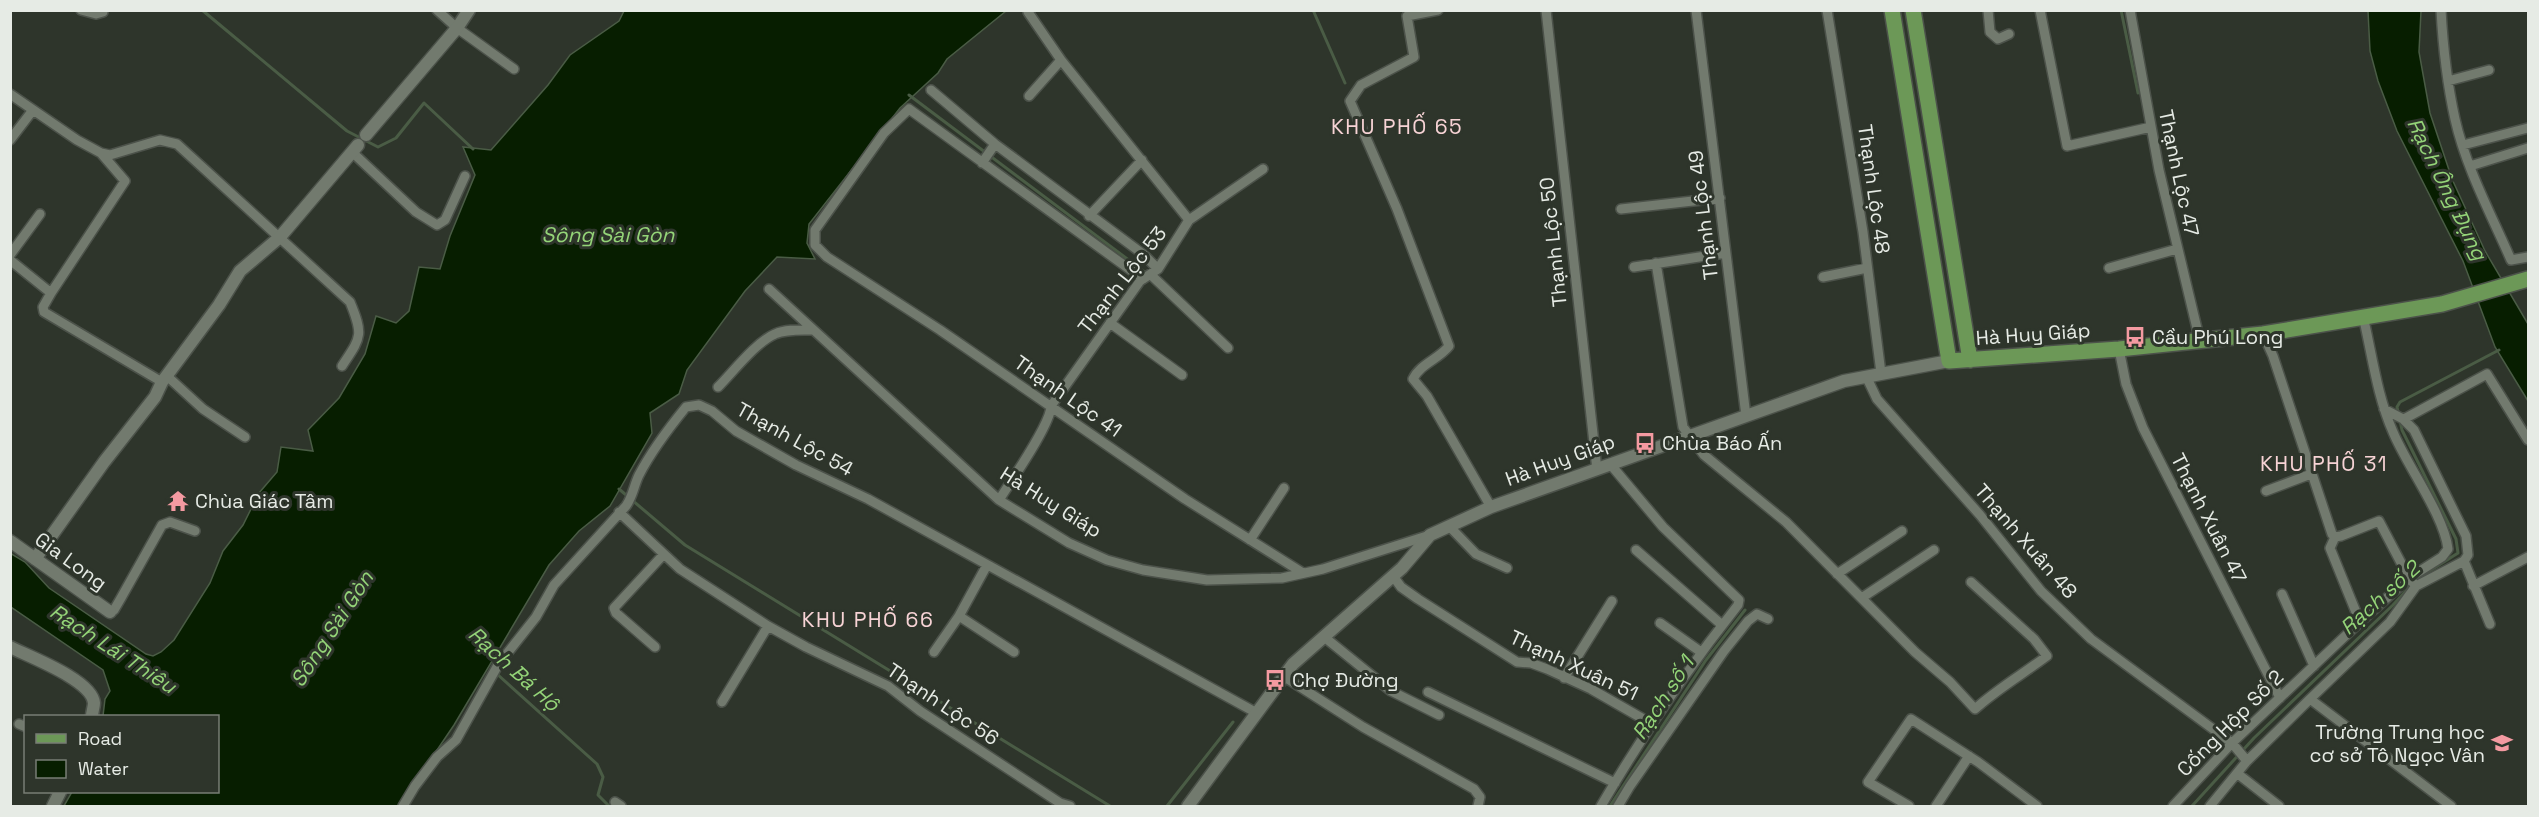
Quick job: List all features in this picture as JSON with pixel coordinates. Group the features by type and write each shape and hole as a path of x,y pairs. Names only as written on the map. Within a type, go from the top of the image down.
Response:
{"main road":[{"path":"1892,10 1949,361"},
{"path":"1913,10 1970,360"},
{"name":"Hà Huy Giáp","path":"1949,361 2119,349 2262,334 2442,304 2526,280"}],"street":[{"path":"81,10 96,14 103,12"},
{"path":"437,10 457,28 514,69"},
{"path":"35,559 104,462 155,397 240,271 256,255 280,237 457,28 469,10"},
{"path":"1438,10 1407,16 1414,57 1361,85 1350,101 1397,209 1449,345 1442,355 1416,372 1413,379 1427,396 1491,507"},
{"name":"Thạnh Lộc 50","path":"1546,10 1597,470"},
{"name":"Thạnh Lộc 49","path":"1696,10 1746,416"},
{"name":"Thạnh Lộc 48","path":"1827,10 1881,374"},
{"path":"1988,10 1990,32 1998,39 2008,34"},
{"path":"2040,10 2067,146 2151,127"},
{"name":"Thạnh Lộc 47","path":"2130,10 2151,127 2177,249 2200,341"},
{"path":"2441,10 2445,71 2470,166 2511,260 2529,256"},
{"path":"1028,12 1061,60 1189,220"},
{"path":"1029,96 1061,60"},
{"path":"2448,81 2489,70"},
{"path":"931,90 994,145 1143,254 1151,274"},
{"path":"10,94 77,140 101,153 110,155 160,140 177,144 350,302 359,325 358,341 342,366"},
{"name":"Thạnh Lộc 41","path":"983,162 909,109 884,133 815,230 815,245 826,257 1051,409 1185,499 1303,573"},
{"path":"10,140 33,110"},
{"path":"2463,145 2529,128"},
{"path":"994,145 983,162 1151,274 1228,348"},
{"path":"2470,166 2529,148"},
{"path":"355,149 416,212 437,225 445,220 465,176"},
{"path":"101,153 125,181 51,293 43,307 44,312 165,379 203,409 246,437"},
{"path":"1089,216 1142,160"},
{"name":"Thạnh Lộc 53","path":"999,500 1044,426 1051,409 1110,323 1151,274 1189,220 1263,169"},
{"path":"1621,209 1720,198"},
{"path":"10,255 40,214"},
{"path":"2109,268 2177,249"},
{"path":"1634,267 1725,253"},
{"path":"10,260 51,293"},
{"path":"1656,263 1683,427 1688,435 1704,455 1786,522 1975,709 1993,693 2047,656 2034,639 1971,582"},
{"path":"1823,277 1867,268"},
{"name":"Hà Huy Giáp","path":"769,289 999,500 1069,543 1107,560 1183,578 1230,581 1282,578 1430,535 1491,507 1844,381 1949,361"},
{"path":"2210,807 2247,761 2390,622 2416,586 2464,561 2468,555 2466,536 2414,430 2389,410 2363,316"},
{"path":"1110,323 1182,375"},
{"path":"718,387 774,334 813,330"},
{"path":"2262,334 2273,356 2327,525 2335,537"},
{"name":"Thạnh Xuân 47","path":"2119,349 2126,384 2143,428 2280,698"},
{"path":"2403,419 2487,374 2529,440"},
{"name":"Thạnh Xuân 48","path":"1866,376 1877,399 1980,515 2041,591 2091,639 2232,743 2247,761"},
{"name":"Thạnh Lộc 54","path":"403,807 415,786 437,757 456,740 497,666 536,617 555,585 627,504 661,436 686,407 699,405 712,411 736,431 796,465 868,499 1255,712"},
{"name":"Cống Hộp Số 2","path":"2173,807 2232,743 2360,622 2409,578 2446,553 2447,542 2443,529 2396,439 2389,410"},
{"path":"1601,807 1652,724 1701,652 1738,605 1738,598 1675,539 1611,465"},
{"path":"2266,490 2311,474"},
{"path":"1250,540 1284,488"},
{"name":"Thạnh Lộc 56","path":"618,512 680,569 768,626 888,686 920,711 992,759 1060,803 1070,807"},
{"path":"2360,622 2330,548 2335,537 2379,521 2409,578 2416,586"},
{"path":"110,612 114,610 162,525 170,522 195,531"},
{"path":"1449,526 1476,554 1507,568"},
{"path":"1837,574 1902,531"},
{"path":"1188,807 1255,712 1293,664 1393,576 1430,535"},
{"name":"Gia Long","path":"10,541 110,612"},
{"path":"1636,550 1722,625"},
{"path":"1863,597 1934,550"},
{"path":"654,647 616,613 614,608 664,554"},
{"path":"2473,586 2529,557"},
{"path":"2464,561 2490,624"},
{"path":"934,652 959,616 987,565"},
{"name":"Thạnh Xuân 51","path":"1393,576 1401,587 1418,600 1517,662 1532,663 1591,689 1652,724"},
{"path":"2282,594 2314,666"},
{"path":"1564,678 1612,602"},
{"path":"1618,807 1724,651 1748,621 1757,614 1768,619"},
{"path":"959,616 1014,652"},
{"path":"1660,623 1701,652"},
{"path":"722,702 768,626"},
{"path":"1323,636 1391,691 1439,715"},
{"path":"10,647 75,679 89,691 94,702 92,715"},
{"path":"1283,676 1363,727 1474,789 1480,796 1478,807"},
{"path":"1428,692 1615,783"},
{"path":"2310,699 2451,807"},
{"path":"1909,807 1868,782 1911,719 1969,756 2037,807"},
{"path":"1936,807 1969,756"},
{"path":"2238,774 2278,807"},
{"path":"53,807 60,793"}],"water":[{"name":"Sông Sài Gòn","path":"624,11 1006,11 947,59 938,73 900,108 809,224 807,243 815,259 777,257 745,291 687,370 679,394 650,413 652,433 610,506 579,531 549,565 454,725 399,806 64,806 71,793 219,793 219,715 103,715 105,699 110,691 103,670 11,607 10,553 25,562 49,588 146,654 153,656 161,652 174,640 210,583 223,551 243,525 259,493 277,472 281,447 313,451 308,430 339,398 365,354 376,316 396,323 409,311 419,267 440,269 450,236 475,175 463,147 491,150 548,85 570,55 619,21"},
{"name":"Rạch Ông Đụng","path":"2368,11 2421,11 2419,52 2430,113 2452,179 2485,251 2528,324 2528,401 2495,347 2463,261 2397,131 2378,81 2370,51"}],"waterway":[{"path":"202,10 347,131 378,147 396,138 424,103 473,149"},
{"path":"1313,10 1345,83"},
{"path":"2121,10 2138,93"},
{"path":"909,95 1146,273"},
{"name":"Rạch số 2","path":"2192,806 2254,738 2393,605 2417,579 2458,553 2456,539 2402,430 2397,407 2400,402 2499,350"},
{"path":"619,489 685,545 1110,806"},
{"name":"Rạch số 1","path":"1610,806 1706,660 1745,610"},
{"name":"Rạch Bá Hộ","path":"497,674 597,764 603,777 598,795 609,806"},
{"path":"1167,806 1233,722"}],"place":[{"name":"Cầu Phú Long","path":"2135,337"},
{"name":"Chùa Báo Ấn","path":"1645,443"},
{"name":"Chùa Giác Tâm","path":"178,501"},
{"name":"Chợ Đường","path":"1275,680"},
{"name":"Trường Trung học cơ sở Tô Ngọc Vân","path":"2502,743"}],"district":[{"name":"KHU PHỐ 65","path":"1397,127"},
{"name":"KHU PHỐ 31","path":"2324,464"},
{"name":"KHU PHỐ 66","path":"868,620"}],"water label":[{"name":"Rạch Lái Thiêu","path":"113,649"}]}
